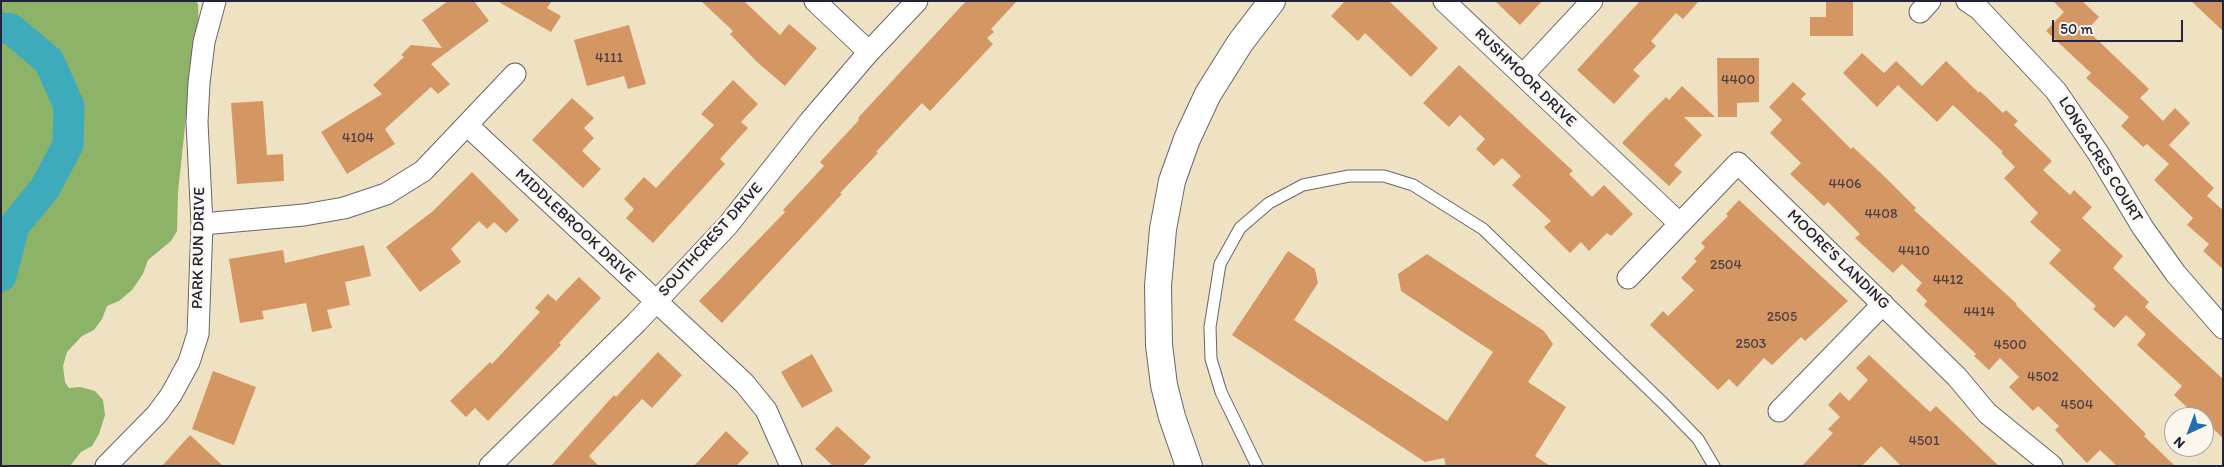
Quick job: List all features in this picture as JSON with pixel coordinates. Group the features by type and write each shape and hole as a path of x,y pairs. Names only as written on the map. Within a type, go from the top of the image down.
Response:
{"street":[{"name":"PARK RUN DRIVE","path":"106,466 157,414 172,395 188,362 198,334 202,224 197,122 204,42 215,1"},
{"path":"815,1 869,52"},
{"name":"SOUTHCREST DRIVE","path":"490,466 656,301 728,224 810,121 869,52 917,1"},
{"path":"1189,466 1170,409 1159,346 1158,286 1163,229 1172,181 1187,139 1208,94 1240,43 1272,1"},
{"name":"RUSHMOOR DRIVE","path":"1444,1 1679,223"},
{"path":"1523,75 1592,1"},
{"name":"LONGACRES COURT","path":"1967,1 1985,16 2056,90 2098,153 2143,228 2176,274 2223,328"},
{"path":"202,224 304,215 366,202 386,194 423,171 468,126 515,74"},
{"name":"MIDDLEBROOK DRIVE","path":"468,126 744,383 766,410 791,466"},
{"name":"MOORE'S LANDING","path":"1628,278 1738,163 1957,377 1987,413 2052,466"},
{"path":"1779,411 1883,304"}],"lane":[{"path":"1257,466 1221,392 1211,359 1210,327 1220,264 1240,228 1269,203 1304,185 1349,176 1384,176 1412,185 1483,229 1664,404 1698,439 1714,466"}],"green space":[{"path":"1,1 196,1 198,4 199,39 186,117 178,192 177,231 171,241 148,260 143,274 132,290 119,301 107,306 102,319 94,330 82,336 67,352 63,366 65,382 69,388 80,387 95,391 103,400 105,415 99,434 92,446 81,452 70,466 1,466"}],"building":[{"path":"448,1 474,1 489,21 431,64 450,84 438,94 431,87 385,129 395,144 347,174 321,132 382,94 373,85 404,57 401,55 411,45 442,48 422,20"},
{"path":"497,1 552,1 547,8 561,16 551,32"},
{"path":"701,1 744,1 780,35 789,24 817,48 785,86 757,62 730,34 733,31"},
{"path":"966,1 1017,1 991,29 994,32 987,38 993,44 930,111 922,103 840,193 842,194 722,323 699,301 785,212 783,210 824,166 820,162"},
{"path":"1345,1 1389,1 1438,48 1411,77 1365,33 1358,41 1331,16"},
{"path":"1495,1 1542,1 1520,25"},
{"path":"1640,1 1699,1 1683,19 1676,13 1651,41 1656,46 1633,70 1640,76 1614,104 1577,70"},
{"path":"1826,1 1853,1 1853,36 1810,36 1810,17 1826,17"},
{"path":"2053,1 2082,1 2099,17 2087,30 2149,89 2140,98 2163,121 2175,108 2190,123 2169,145 2214,188 2207,196 2223,210 2223,269 2203,251 2209,244 2187,225 2193,218 2154,180 2169,164 2147,144 2143,147 2121,126 2129,117 2086,78 2091,73 2046,31 2064,12"},
{"path":"2191,1 2223,1 2223,31"},
{"path":"629,25 646,84 628,89 624,76 587,86 574,40"},
{"path":"1862,53 1884,73 1896,61 1922,86 1946,61 2003,113 2006,110 2018,121 2014,125 2052,161 2043,170 2070,195 2074,190 2092,207 2082,218 2123,256 2113,268 2149,302 2145,307 2223,379 2223,438 2214,430 2214,407 2187,407 2174,395 2182,386 2137,345 2146,334 2126,315 2114,328 2093,309 2096,306 2049,263 2061,250 2030,222 2038,213 2004,178 2015,167 2001,153 2003,152 1953,105 1937,122 1898,85 1877,107 1843,73"},
{"path":"1717,58 1759,58 1759,102 1737,103 1737,117 1718,117"},
{"path":"1459,65 1573,171 1569,174 1592,197 1604,185 1633,214 1611,236 1607,233 1589,251 1581,242 1570,253 1544,227 1551,221 1512,185 1521,176 1502,158 1494,166 1476,149 1485,139 1460,115 1449,127 1423,103"},
{"path":"733,80 758,104 741,122 748,128 720,159 725,164 653,243 626,218 634,209 624,199 644,177 656,188 714,125 701,114"},
{"path":"1793,82 1806,94 1801,99 1851,149 1853,147 1887,179 1916,208 1914,210 2017,304 2146,434 2144,436 2164,457 2175,466 2117,466 2100,450 2087,463 2055,430 2059,426 2038,406 2033,411 2009,387 2019,377 2000,358 1989,370 1974,356 1976,354 1924,305 1927,301 1916,290 1922,283 1902,264 1893,273 1855,238 1860,234 1828,202 1824,206 1790,174 1801,163 1770,133 1782,120 1769,107"},
{"path":"1682,86 1715,117 1684,117 1702,135 1674,165 1682,172 1669,186 1622,143 1666,97 1669,100"},
{"path":"572,98 594,118 584,128 594,138 582,151 601,169 583,188 532,140"},
{"path":"263,101 267,155 283,154 284,181 237,184 231,103"},
{"path":"472,172 519,220 506,233 494,222 487,229 479,221 451,249 461,262 420,292 386,247 433,211"},
{"path":"1739,200 1848,301 1805,341 1801,337 1772,365 1764,358 1737,387 1729,379 1718,390 1650,325 1663,311 1668,316 1694,290 1681,278 1697,261 1694,259 1705,247 1701,243 1728,216 1726,214"},
{"path":"364,245 371,276 345,282 350,305 327,310 332,328 312,332 306,303 262,311 264,319 240,323 229,259 283,250 285,263"},
{"path":"1288,251 1315,269 1318,283 1294,320 1447,421 1493,352 1401,291 1398,274 1427,254 1544,331 1553,344 1528,382 1566,407 1535,456 1550,466 1446,466 1444,458 1425,462 1232,335"},
{"path":"579,277 601,298 559,343 561,345 488,421 475,408 466,417 450,401 490,362 492,364 540,312 535,308 548,294 556,301"},
{"path":"658,352 682,375 652,408 642,399 589,456 599,466 551,466 614,395 616,397"},
{"path":"812,354 833,391 802,408 781,372"},
{"path":"1869,355 1930,412 1936,406 1999,466 1901,466 1881,446 1862,466 1802,466 1833,433 1828,429 1840,417 1828,405 1840,392 1849,401 1868,380 1856,368"},
{"path":"213,371 256,387 234,445 192,429"},
{"path":"837,426 871,457 863,466 833,466 815,449"},
{"path":"726,431 749,453 736,466 694,466"},
{"path":"190,435 223,466 162,466"}],"waterway":[{"path":"1,28 11,29 49,61 69,106 68,145 45,188 14,226 1,276"}]}
